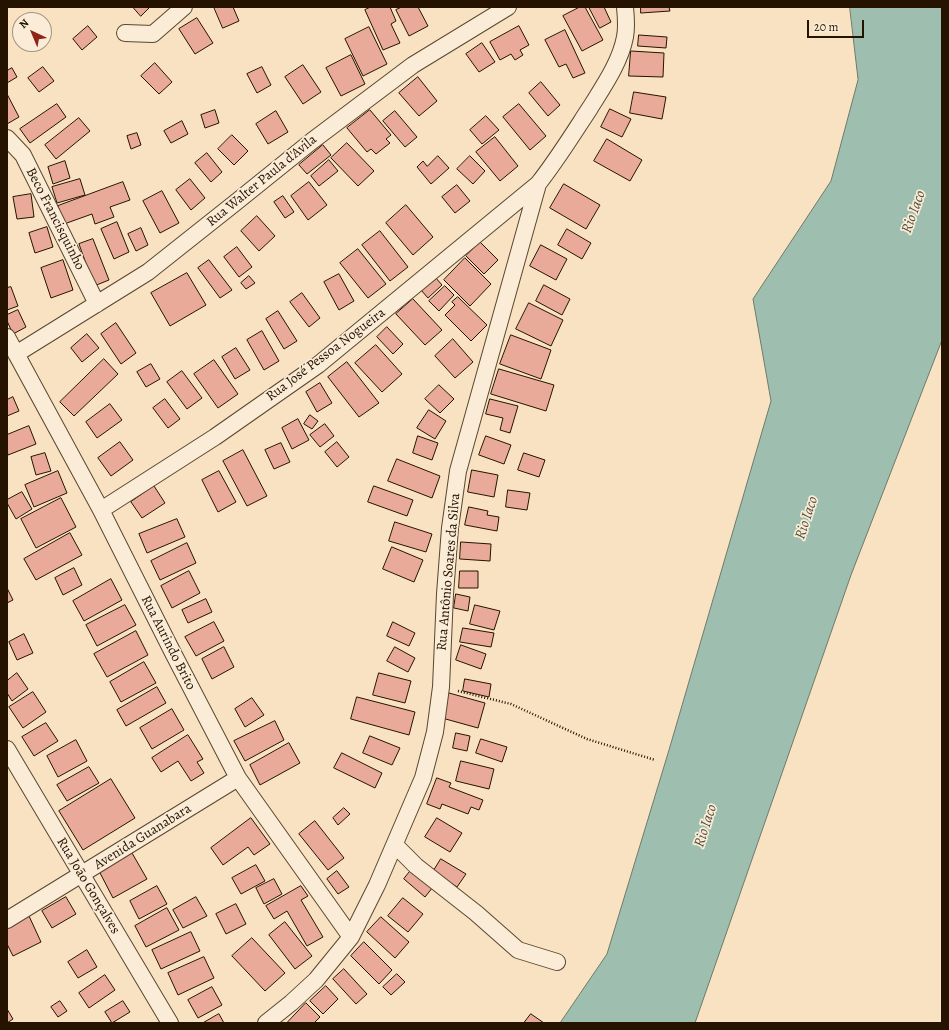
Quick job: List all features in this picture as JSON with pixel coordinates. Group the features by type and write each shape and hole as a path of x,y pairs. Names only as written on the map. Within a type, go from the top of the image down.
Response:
{"street":[{"path":"125,33 153,34 184,7"},
{"name":"Rua Walter Paula d'Avila","path":"16,354 148,272 312,141 413,65 508,7"},
{"name":"Rua Antônio Soares da Silva","path":"266,1023 316,980 351,937 395,844 423,778 435,732 441,687 449,535 458,471 538,184 560,156 615,65 624,39 626,27 625,7"},
{"name":"Beco Francisquinho","path":"7,138 23,156 97,304"},
{"name":"Rua José Pessoa Nogueira","path":"101,510 215,437 318,365 538,184"},
{"name":"Rua Aurindo Brito","path":"7,337 101,510 172,653 238,778 351,937"},
{"name":"Rua João Gonçalves","path":"7,749 170,1023"},
{"name":"Avenida Guanabara","path":"7,920 238,778"},
{"path":"395,844 416,866 476,913 518,950 557,962"}],"path":[{"path":"441,687 511,704 587,740 655,760"}],"water":[{"name":"Rio Iaco","path":"850,7 942,7 942,340 851,575 695,1023 560,1023 607,954 669,750 771,401 753,299 831,181 858,80"}],"building":[{"path":"133,7 150,7 141,16"},
{"path":"214,7 233,7 239,21 223,28"},
{"path":"371,7 390,7 396,21 391,24 400,43 383,50 365,10"},
{"path":"402,7 418,7 428,26 409,36 396,10"},
{"path":"580,7 585,7 603,40 582,51 563,16"},
{"path":"589,7 604,7 611,22 600,28"},
{"path":"641,7 669,7 670,11 641,13"},
{"path":"197,18 213,43 195,54 179,29"},
{"path":"88,26 97,37 82,50 73,39"},
{"path":"519,26 529,45 520,50 523,55 515,60 511,54 500,60 490,42"},
{"path":"369,27 387,64 363,76 345,39"},
{"path":"565,30 585,73 573,78 566,64 559,67 545,40"},
{"path":"639,35 667,37 666,48 638,46"},
{"path":"482,43 495,62 479,72 466,54"},
{"path":"631,51 664,53 663,77 629,76"},
{"path":"351,55 365,84 341,96 326,68"},
{"path":"155,63 172,82 159,94 141,76"},
{"path":"303,65 321,92 303,104 285,77"},
{"path":"43,67 54,81 39,92 28,78"},
{"path":"262,67 271,85 257,93 247,74"},
{"path":"12,68 17,77 7,83 7,71"},
{"path":"418,77 437,101 419,116 399,93"},
{"path":"541,82 560,105 548,116 529,93"},
{"path":"634,92 666,97 662,119 630,113"},
{"path":"7,94 19,117 7,124"},
{"path":"57,104 66,117 30,143 20,129"},
{"path":"519,104 546,136 530,150 503,117"},
{"path":"610,109 631,119 622,137 601,127"},
{"path":"215,110 219,123 205,128 201,115"},
{"path":"370,110 391,135 386,139 390,143 376,154 371,149 367,152 347,128"},
{"path":"276,111 288,132 268,144 256,124"},
{"path":"395,111 417,137 405,147 383,121"},
{"path":"486,116 499,130 482,144 470,130"},
{"path":"79,118 90,131 56,159 45,145"},
{"path":"182,121 188,134 171,143 164,131"},
{"path":"137,133 141,145 131,149 127,136"},
{"path":"232,135 248,151 234,165 218,149"},
{"path":"495,137 518,166 500,181 476,152"},
{"path":"607,139 642,160 630,181 594,161"},
{"path":"347,143 374,171 358,186 331,158"},
{"path":"323,145 331,155 307,174 299,165"},
{"path":"207,153 222,172 211,182 195,163"},
{"path":"438,156 449,168 431,184 417,167 423,161 427,166"},
{"path":"470,156 485,171 473,184 457,169"},
{"path":"329,160 338,171 319,186 311,176"},
{"path":"65,161 70,178 53,184 48,167"},
{"path":"80,179 85,195 57,203 52,187"},
{"path":"190,179 205,198 191,210 176,190"},
{"path":"123,182 130,200 110,207 114,217 95,224 92,214 64,224 58,206"},
{"path":"309,182 327,205 308,220 291,196"},
{"path":"564,184 600,205 586,229 550,208"},
{"path":"457,185 470,201 455,213 442,197"},
{"path":"162,191 179,223 160,233 143,201"},
{"path":"31,194 34,217 17,219 13,197"},
{"path":"283,196 294,212 285,218 274,202"},
{"path":"406,205 433,237 413,255 386,223"},
{"path":"257,216 275,236 259,251 241,231"},
{"path":"117,222 129,252 114,259 101,229"},
{"path":"47,227 53,247 35,253 29,233"},
{"path":"141,228 148,245 136,251 128,234"},
{"path":"567,229 591,243 582,259 558,245"},
{"path":"380,231 408,267 390,281 362,245"},
{"path":"93,239 109,280 94,286 79,244"},
{"path":"480,242 498,260 484,274 466,256"},
{"path":"541,245 567,259 556,280 530,266"},
{"path":"237,247 252,267 239,277 224,257"},
{"path":"358,249 386,284 368,298 340,263"},
{"path":"465,258 491,284 470,306 444,280"},
{"path":"63,260 73,290 51,298 41,268"},
{"path":"209,260 232,290 220,298 198,268"},
{"path":"187,273 206,305 170,326 151,293"},
{"path":"339,274 354,301 339,310 324,282"},
{"path":"249,276 255,283 246,289 241,283"},
{"path":"435,277 442,285 428,298 421,290"},
{"path":"544,285 570,299 562,315 536,301"},
{"path":"445,286 454,295 439,311 429,301"},
{"path":"11,287 18,306 7,310 7,288"},
{"path":"302,293 320,318 309,327 290,302"},
{"path":"458,297 487,325 471,341 445,315 455,305 452,302"},
{"path":"413,299 442,330 425,345 396,314"},
{"path":"529,303 563,320 551,346 516,329"},
{"path":"18,310 26,327 13,334 7,321 7,315"},
{"path":"278,311 297,341 284,349 266,319"},
{"path":"116,323 136,353 121,364 101,334"},
{"path":"387,327 403,344 393,354 377,337"},
{"path":"262,331 279,361 264,370 247,340"},
{"path":"87,334 99,348 82,362 71,348"},
{"path":"511,335 551,350 541,379 500,364"},
{"path":"453,339 473,362 455,378 435,356"},
{"path":"376,345 402,374 382,392 355,363"},
{"path":"236,348 250,370 235,379 222,357"},
{"path":"104,359 118,374 74,416 60,402"},
{"path":"214,360 238,394 218,408 194,374"},
{"path":"347,362 379,403 359,417 328,377"},
{"path":"151,364 160,379 146,387 137,372"},
{"path":"499,369 554,385 546,411 491,394"},
{"path":"182,371 202,398 187,409 167,382"},
{"path":"320,383 332,403 317,412 306,392"},
{"path":"439,385 454,399 440,413 425,399"},
{"path":"13,397 19,411 7,416 7,400"},
{"path":"165,399 180,419 168,428 153,408"},
{"path":"490,399 518,406 510,433 500,430 503,418 486,414"},
{"path":"110,404 122,420 97,438 86,422"},
{"path":"429,410 446,421 435,439 417,428"},
{"path":"310,415 318,421 312,429 304,424"},
{"path":"298,419 309,440 292,449 282,428"},
{"path":"325,424 334,436 320,447 310,435"},
{"path":"29,426 36,444 8,455 7,435"},
{"path":"418,436 438,443 432,460 413,453"},
{"path":"486,436 511,445 504,464 479,455"},
{"path":"120,442 133,460 111,476 98,458"},
{"path":"337,442 349,457 337,467 325,452"},
{"path":"281,443 290,462 274,469 265,450"},
{"path":"243,450 267,496 247,506 223,461"},
{"path":"45,453 51,471 36,475 31,457"},
{"path":"524,453 545,460 539,477 518,470"},
{"path":"397,459 440,476 432,498 388,481"},
{"path":"472,470 498,475 494,497 468,492"},
{"path":"58,471 67,493 34,507 25,485"},
{"path":"219,471 236,502 218,512 202,480"},
{"path":"154,486 165,503 142,518 131,502"},
{"path":"374,486 413,500 407,516 368,502"},
{"path":"508,490 530,493 527,510 506,507"},
{"path":"22,492 32,509 16,519 7,503 7,500"},
{"path":"61,498 76,527 36,548 21,519"},
{"path":"469,507 488,511 487,515 499,517 497,531 465,525"},
{"path":"177,519 185,537 147,553 139,534"},
{"path":"395,522 432,534 426,552 389,541"},
{"path":"70,533 82,555 36,580 24,559"},
{"path":"461,542 491,544 490,561 460,559"},
{"path":"187,543 196,563 160,580 151,561"},
{"path":"392,547 423,560 414,582 383,569"},
{"path":"74,568 82,585 63,595 55,578"},
{"path":"189,571 200,593 172,608 161,586"},
{"path":"460,571 478,571 478,588 459,588"},
{"path":"111,579 122,600 84,621 73,601"},
{"path":"7,588 13,600 7,603"},
{"path":"456,594 470,597 468,611 454,608"},
{"path":"206,599 212,612 188,623 182,610"},
{"path":"125,605 136,625 97,646 86,625"},
{"path":"475,605 500,611 494,630 470,624"},
{"path":"214,622 224,641 196,656 185,637"},
{"path":"393,622 415,633 409,646 387,636"},
{"path":"463,628 494,633 491,647 460,642"},
{"path":"136,631 148,655 107,677 94,654"},
{"path":"24,634 33,653 17,660 9,642"},
{"path":"461,645 486,654 481,669 456,660"},
{"path":"224,647 234,667 212,679 202,659"},
{"path":"395,647 415,658 408,672 387,661"},
{"path":"144,662 156,683 121,702 110,682"},
{"path":"17,673 28,689 12,701 7,693 7,681"},
{"path":"379,673 411,681 405,703 373,695"},
{"path":"465,679 491,684 489,697 463,691"},
{"path":"157,687 166,703 126,726 117,710"},
{"path":"33,692 46,712 23,728 9,707"},
{"path":"449,693 485,703 478,728 442,718"},
{"path":"357,697 415,712 409,735 351,719"},
{"path":"252,698 264,715 245,727 235,709"},
{"path":"172,709 184,730 152,749 140,728"},
{"path":"275,721 284,740 245,761 234,741"},
{"path":"46,723 58,741 34,756 22,737"},
{"path":"456,733 470,736 467,751 453,748"},
{"path":"188,735 203,759 197,762 204,773 191,781 178,761 161,772 152,758"},
{"path":"370,736 400,748 392,765 363,753"},
{"path":"481,739 507,747 502,762 476,753"},
{"path":"76,740 87,761 58,777 47,756"},
{"path":"289,743 300,763 260,785 250,765"},
{"path":"342,753 382,773 375,788 334,768"},
{"path":"461,761 494,769 489,789 456,781"},
{"path":"89,767 99,783 67,801 57,785"},
{"path":"437,778 451,783 449,787 483,800 479,810 471,807 468,814 442,804 440,809 427,804"},
{"path":"111,779 135,818 83,850 59,811"},
{"path":"344,808 350,814 338,825 333,818"},
{"path":"251,818 270,844 254,855 248,847 223,865 211,848"},
{"path":"437,818 462,833 450,852 425,837"},
{"path":"315,821 344,858 328,870 299,834"},
{"path":"132,853 147,879 113,898 99,871"},
{"path":"441,859 466,874 457,887 433,872"},
{"path":"256,865 265,881 241,894 232,878"},
{"path":"412,869 433,887 425,897 404,879"},
{"path":"337,871 349,887 338,894 327,879"},
{"path":"274,879 282,894 264,904 256,888"},
{"path":"157,886 167,904 139,919 130,901"},
{"path":"301,886 308,896 301,900 323,937 307,946 287,911 274,919 266,906"},
{"path":"66,897 76,914 52,928 42,911"},
{"path":"196,897 207,916 183,928 173,910"},
{"path":"403,898 423,914 408,932 388,916"},
{"path":"236,904 246,924 226,934 216,914"},
{"path":"167,908 179,930 146,947 135,926"},
{"path":"29,916 41,942 13,956 7,944 7,927"},
{"path":"381,917 409,942 395,958 367,932"},
{"path":"285,922 312,956 295,969 269,935"},
{"path":"191,932 200,951 161,969 152,950"},
{"path":"252,938 285,973 265,991 232,956"},
{"path":"364,942 392,970 379,984 351,956"},
{"path":"87,950 97,967 78,978 68,962"},
{"path":"204,957 214,978 178,995 168,973"},
{"path":"344,969 367,994 356,1004 333,979"},
{"path":"397,974 405,982 391,995 383,987"},
{"path":"105,975 115,990 89,1008 79,993"},
{"path":"326,986 338,999 323,1014 310,1001"},
{"path":"212,987 222,1005 198,1018 188,1000"},
{"path":"60,1001 67,1011 58,1017 51,1007"},
{"path":"123,1001 130,1012 112,1023 105,1012"},
{"path":"306,1003 320,1017 314,1023 287,1023"},
{"path":"7,1009 13,1019 7,1023"},
{"path":"219,1014 224,1023 203,1023"},
{"path":"531,1014 544,1023 524,1023"}]}
